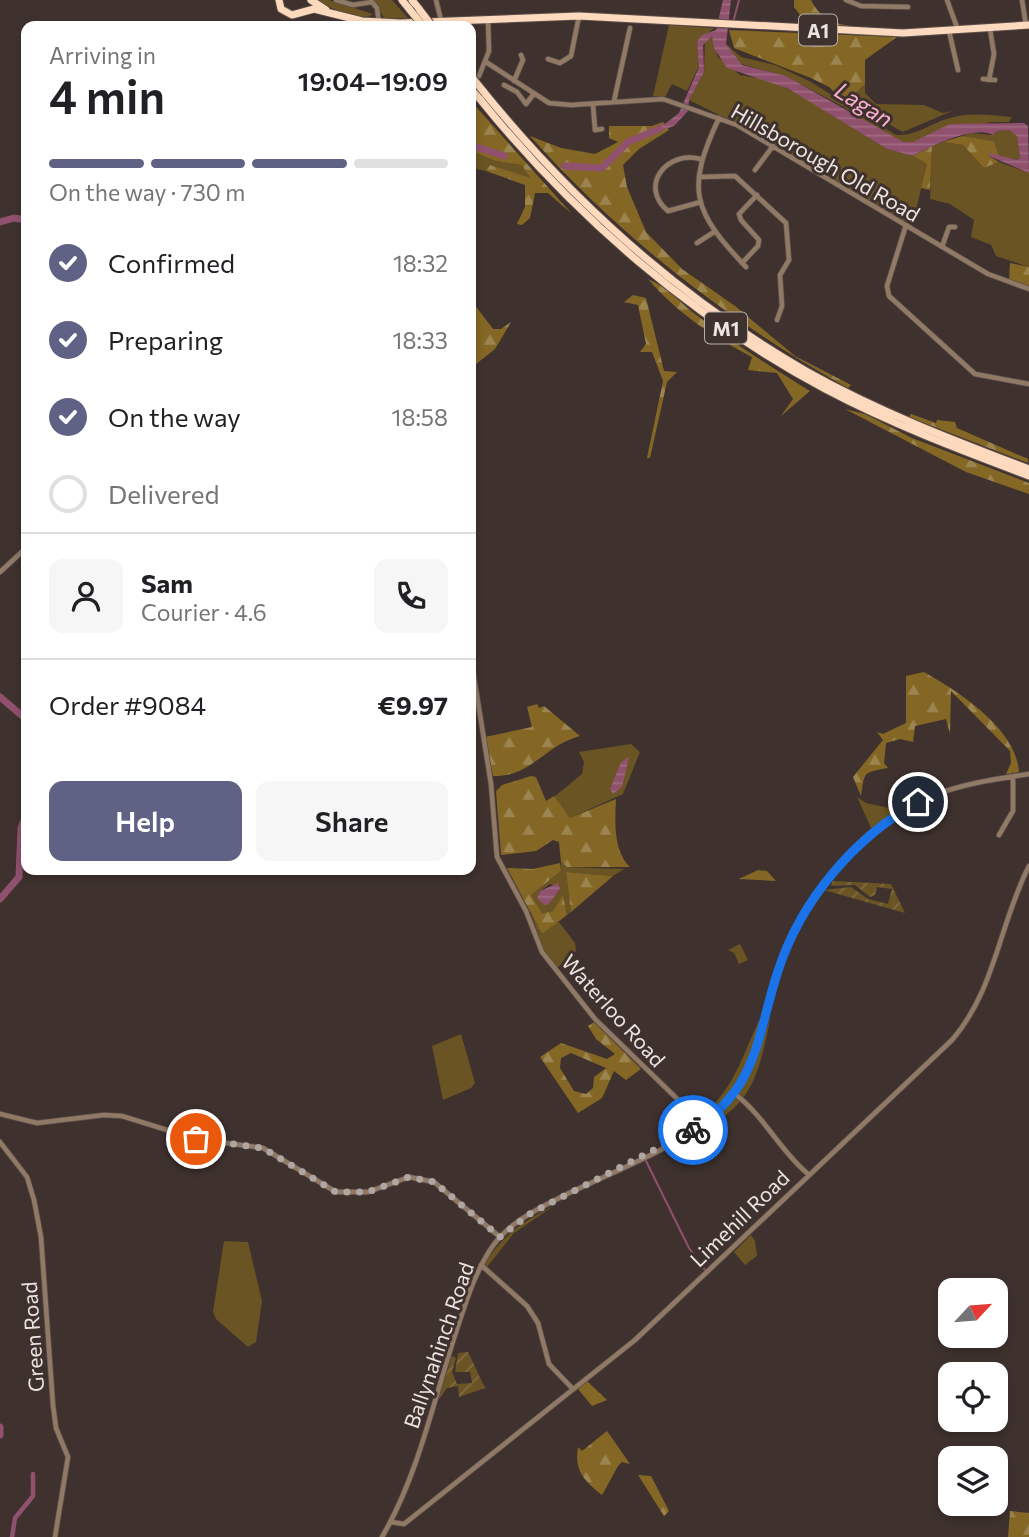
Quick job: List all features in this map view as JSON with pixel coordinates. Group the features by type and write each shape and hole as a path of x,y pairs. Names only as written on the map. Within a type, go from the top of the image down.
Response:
{"highway":[{"path":"278,1 284,12 296,14 304,0"},
{"name":"A1","path":"310,0 333,13"},
{"path":"402,0 414,5 428,21"},
{"name":"A1","path":"296,14 314,9 370,21"},
{"name":"A1","path":"420,21 579,16 859,32 958,31 1028,25"},
{"name":"M1","path":"476,79 481,95 520,148 594,223 655,276 723,326 791,370 865,408 1029,476"},
{"name":"M1","path":"476,92 613,231 664,274 748,335 808,372 885,411 1029,469"}],"street":[{"path":"335,0 353,5 372,2 377,8 379,21"},
{"path":"436,0 441,20"},
{"path":"846,0 861,6 908,7"},
{"path":"889,7 890,0"},
{"path":"947,0 958,31"},
{"path":"1022,0 1028,25"},
{"path":"548,59 560,63 571,56 579,16"},
{"path":"476,75 486,62 490,43 488,18"},
{"path":"614,101 630,28"},
{"path":"989,80 994,54 990,29"},
{"path":"949,31 958,70"},
{"path":"514,81 523,58"},
{"name":"Hillsborough Old Road","path":"486,62 533,94 555,104 654,99 678,103 719,118 773,146 988,274 1029,289"},
{"path":"504,85 517,92 526,104 533,94"},
{"path":"593,104 594,130 603,129"},
{"path":"719,118 700,159 701,202 714,232 744,265 759,243 758,237 741,220 739,214 757,195"},
{"path":"755,170 773,146"},
{"path":"700,159 685,156 669,163 659,170 655,181 659,199 668,211 701,202"},
{"path":"699,177 735,176 786,223 789,260 780,275 782,306 777,320"},
{"path":"906,225 887,286 889,296 975,374 1029,384"},
{"path":"942,247 949,227"},
{"path":"697,243 714,232"},
{"path":"0,572 21,553"},
{"name":"Waterloo Road","path":"476,691 492,795 497,857 526,911 542,952 596,1019 703,1124"},
{"name":"Ballynahinch Road","path":"382,1537 391,1522 481,1265 500,1237 531,1213 703,1124 735,1094 757,1052 787,946 804,913 844,860 882,825 918,802 960,787 1029,774"},
{"path":"999,835 1013,811 1013,777"},
{"name":"Limehill Road","path":"391,1522 404,1524 647,1329 958,1032 997,955 1013,896 1029,866"},
{"path":"735,1094 767,1124 793,1161 808,1174"},
{"path":"0,1114 37,1123 104,1115 122,1116 196,1139 263,1148 336,1192 368,1192 409,1177 434,1182 500,1237"},
{"name":"Green Road","path":"0,1142 27,1177 41,1237 53,1405 56,1427 68,1457 55,1537"},
{"path":"481,1265 527,1306 540,1328 549,1364 572,1388"}],"shaded area":[{"path":"317,0 329,0 373,14 367,17 353,16"},
{"path":"374,0 392,0 408,18 384,18"},
{"name":"Lagan","path":"723,0 731,0 726,44 742,65 786,76 903,142 913,142 950,124 1024,123 1028,126 1029,173 989,156 990,153 1017,160 1020,158 1017,136 1009,130 997,131 993,135 965,135 941,142 913,156 887,149 789,89 727,68 714,48 712,36 703,45 704,72 689,100 688,111 674,126 652,134 651,129 666,123 679,113 699,67 697,42 702,35 716,30"},
{"path":"669,25 714,28 697,42 699,66 687,91 672,84 665,97 653,96"},
{"path":"713,36 718,57 740,75 768,80 797,93 887,149 913,156 927,164 912,227 769,140 689,100 704,72 705,40"},
{"path":"726,44 741,57 775,65 811,82 896,135 911,133 958,116 981,114 1012,117 1009,122 991,122 912,143 900,143 844,107 787,77 738,63"},
{"path":"865,84 865,93 876,104 924,105 943,113 952,111 903,132 848,102"},
{"path":"1009,130 1017,135 1020,158 1017,160 999,156 994,141 962,136 971,133 993,135 997,131"},
{"path":"943,142 963,145 984,168 999,162 1029,173 1029,267 996,256 991,245 971,237 974,220 950,204 930,199 932,146"},
{"path":"476,153 496,161 523,165 531,180 490,165 486,171 476,169"},
{"path":"631,744 640,752 623,794 570,818 554,797 582,774 584,762 579,752"},
{"path":"629,757 622,787 613,794 610,789 621,762"},
{"path":"857,797 866,803 889,808 892,814 872,830"},
{"path":"561,862 567,867 624,869 613,876 566,872 571,912 567,915 563,896 553,911 542,913 531,895 561,871","holes":["550,884 560,889 549,904 537,898 540,891"]},
{"path":"833,881 891,884 905,913 824,890 851,887 868,899 888,904 892,889 877,887 875,895 870,897 855,885 831,886"},
{"path":"558,883 560,889 549,904 544,905 537,898 540,891"},
{"path":"531,914 542,934 558,921 575,943 576,951 557,968 543,948"},
{"path":"740,944 748,960 739,964 734,953 728,950"},
{"path":"763,1013 750,1059 730,1093 701,1120 661,1144 700,1116 721,1096 739,1066"},
{"path":"771,1016 755,1078 747,1092 724,1117 684,1140 719,1113 741,1087 757,1057"},
{"path":"461,1034 475,1083 471,1088 443,1100 432,1046"},
{"path":"555,1205 514,1233 487,1267 485,1264 492,1253 507,1236"},
{"path":"751,1235 755,1241 757,1256 745,1265 734,1252"},
{"path":"224,1241 248,1242 262,1301 256,1342 248,1347 216,1319 213,1312"},
{"path":"468,1352 485,1388 459,1397 458,1386 447,1388 438,1400 452,1356 456,1358 452,1372 457,1384 472,1383 470,1372 455,1372 458,1353"}],"green space":[{"path":"794,0 811,0 826,17 838,23 861,28 810,28 794,7"},
{"path":"729,30 897,37 865,60 865,84 846,103 829,87 811,78 734,48"},
{"path":"476,107 572,214 548,193 535,193 530,218 522,225 517,224 525,207 525,185 486,171 490,165 530,178 522,165 496,161 476,153 480,147 476,145"},
{"path":"663,122 669,130 639,149 623,165 627,187 646,232 682,269 735,306 795,356 851,385 848,388 760,335 678,275 601,209 530,136 561,148 595,154 618,142 609,138 609,126 652,126"},
{"path":"962,136 994,141 999,156 990,153 989,156 999,162 984,168 963,145 943,142"},
{"path":"932,146 930,190 921,188 927,164 913,156"},
{"path":"1010,263 1029,267 1029,287 1009,281"},
{"path":"648,279 668,291 726,337 810,391 781,416 793,399 777,373 748,370 752,357 696,323 671,303"},
{"path":"633,295 646,298 664,371 677,372 667,382 650,458 647,458 663,381 652,352 640,352 646,344 638,305 624,302"},
{"path":"476,307 493,329 501,329 511,322 495,349 476,364"},
{"path":"845,409 865,414 912,438 1029,483 1029,494 966,472"},
{"path":"911,414 936,423 937,420 955,422 957,428 1028,459 1028,463 909,417"},
{"path":"924,672 969,701 997,726 1008,741 1019,772 1006,774 1011,763 1010,751 951,691 950,734 946,719 915,726 913,742 900,739 886,743 884,763 888,768 866,774 861,796 853,777 883,740 877,732 883,734 906,723 906,676"},
{"path":"537,704 539,708 544,706 580,736 556,747 518,772 493,776 485,737 532,727 527,707"},
{"path":"531,776 536,777 546,801 554,796 570,818 616,799 618,844 620,853 630,867 567,867 561,862 559,842 553,840 536,851 501,855 496,791 502,785"},
{"path":"560,863 561,871 531,895 542,913 553,911 563,895 567,915 542,934 507,868 533,869"},
{"path":"758,870 767,871 776,881 739,879"},
{"path":"566,872 613,876 571,912"},
{"path":"594,1022 641,1069 626,1080 614,1071 602,1098 578,1113 540,1057 561,1043 607,1059 615,1054 596,1039 588,1026","holes":["571,1053 606,1068 594,1077 593,1088 586,1094 574,1091 560,1068 561,1058"]},
{"path":"587,1381 607,1400 592,1406 578,1389"},
{"path":"607,1431 630,1464 622,1462 618,1466 602,1495 582,1474 577,1455 578,1447 582,1451"},
{"path":"638,1475 651,1476 669,1511 664,1516"},
{"path":"1010,1511 1029,1513 1029,1537 1008,1537"}],"waterway":[{"path":"734,19 739,0"},
{"path":"565,166 602,168 628,142 659,129"},
{"path":"476,147 504,156"},
{"path":"0,222 21,219"},
{"path":"0,697 21,715"},
{"path":"0,899 19,877 21,828"},
{"path":"646,1161 689,1248 705,1270"},
{"path":"0,1427 0,1435"},
{"path":"12,1537 15,1518 33,1496 33,1474"}],"way so far":[{"path":"196,1139 263,1148 336,1192 368,1192 409,1177 434,1182 500,1237 531,1213 693,1130"}],"route":[{"path":"693,1130 726,1104 750,1068 757,1052 778,971 804,913 833,872 870,834 918,802"}]}
